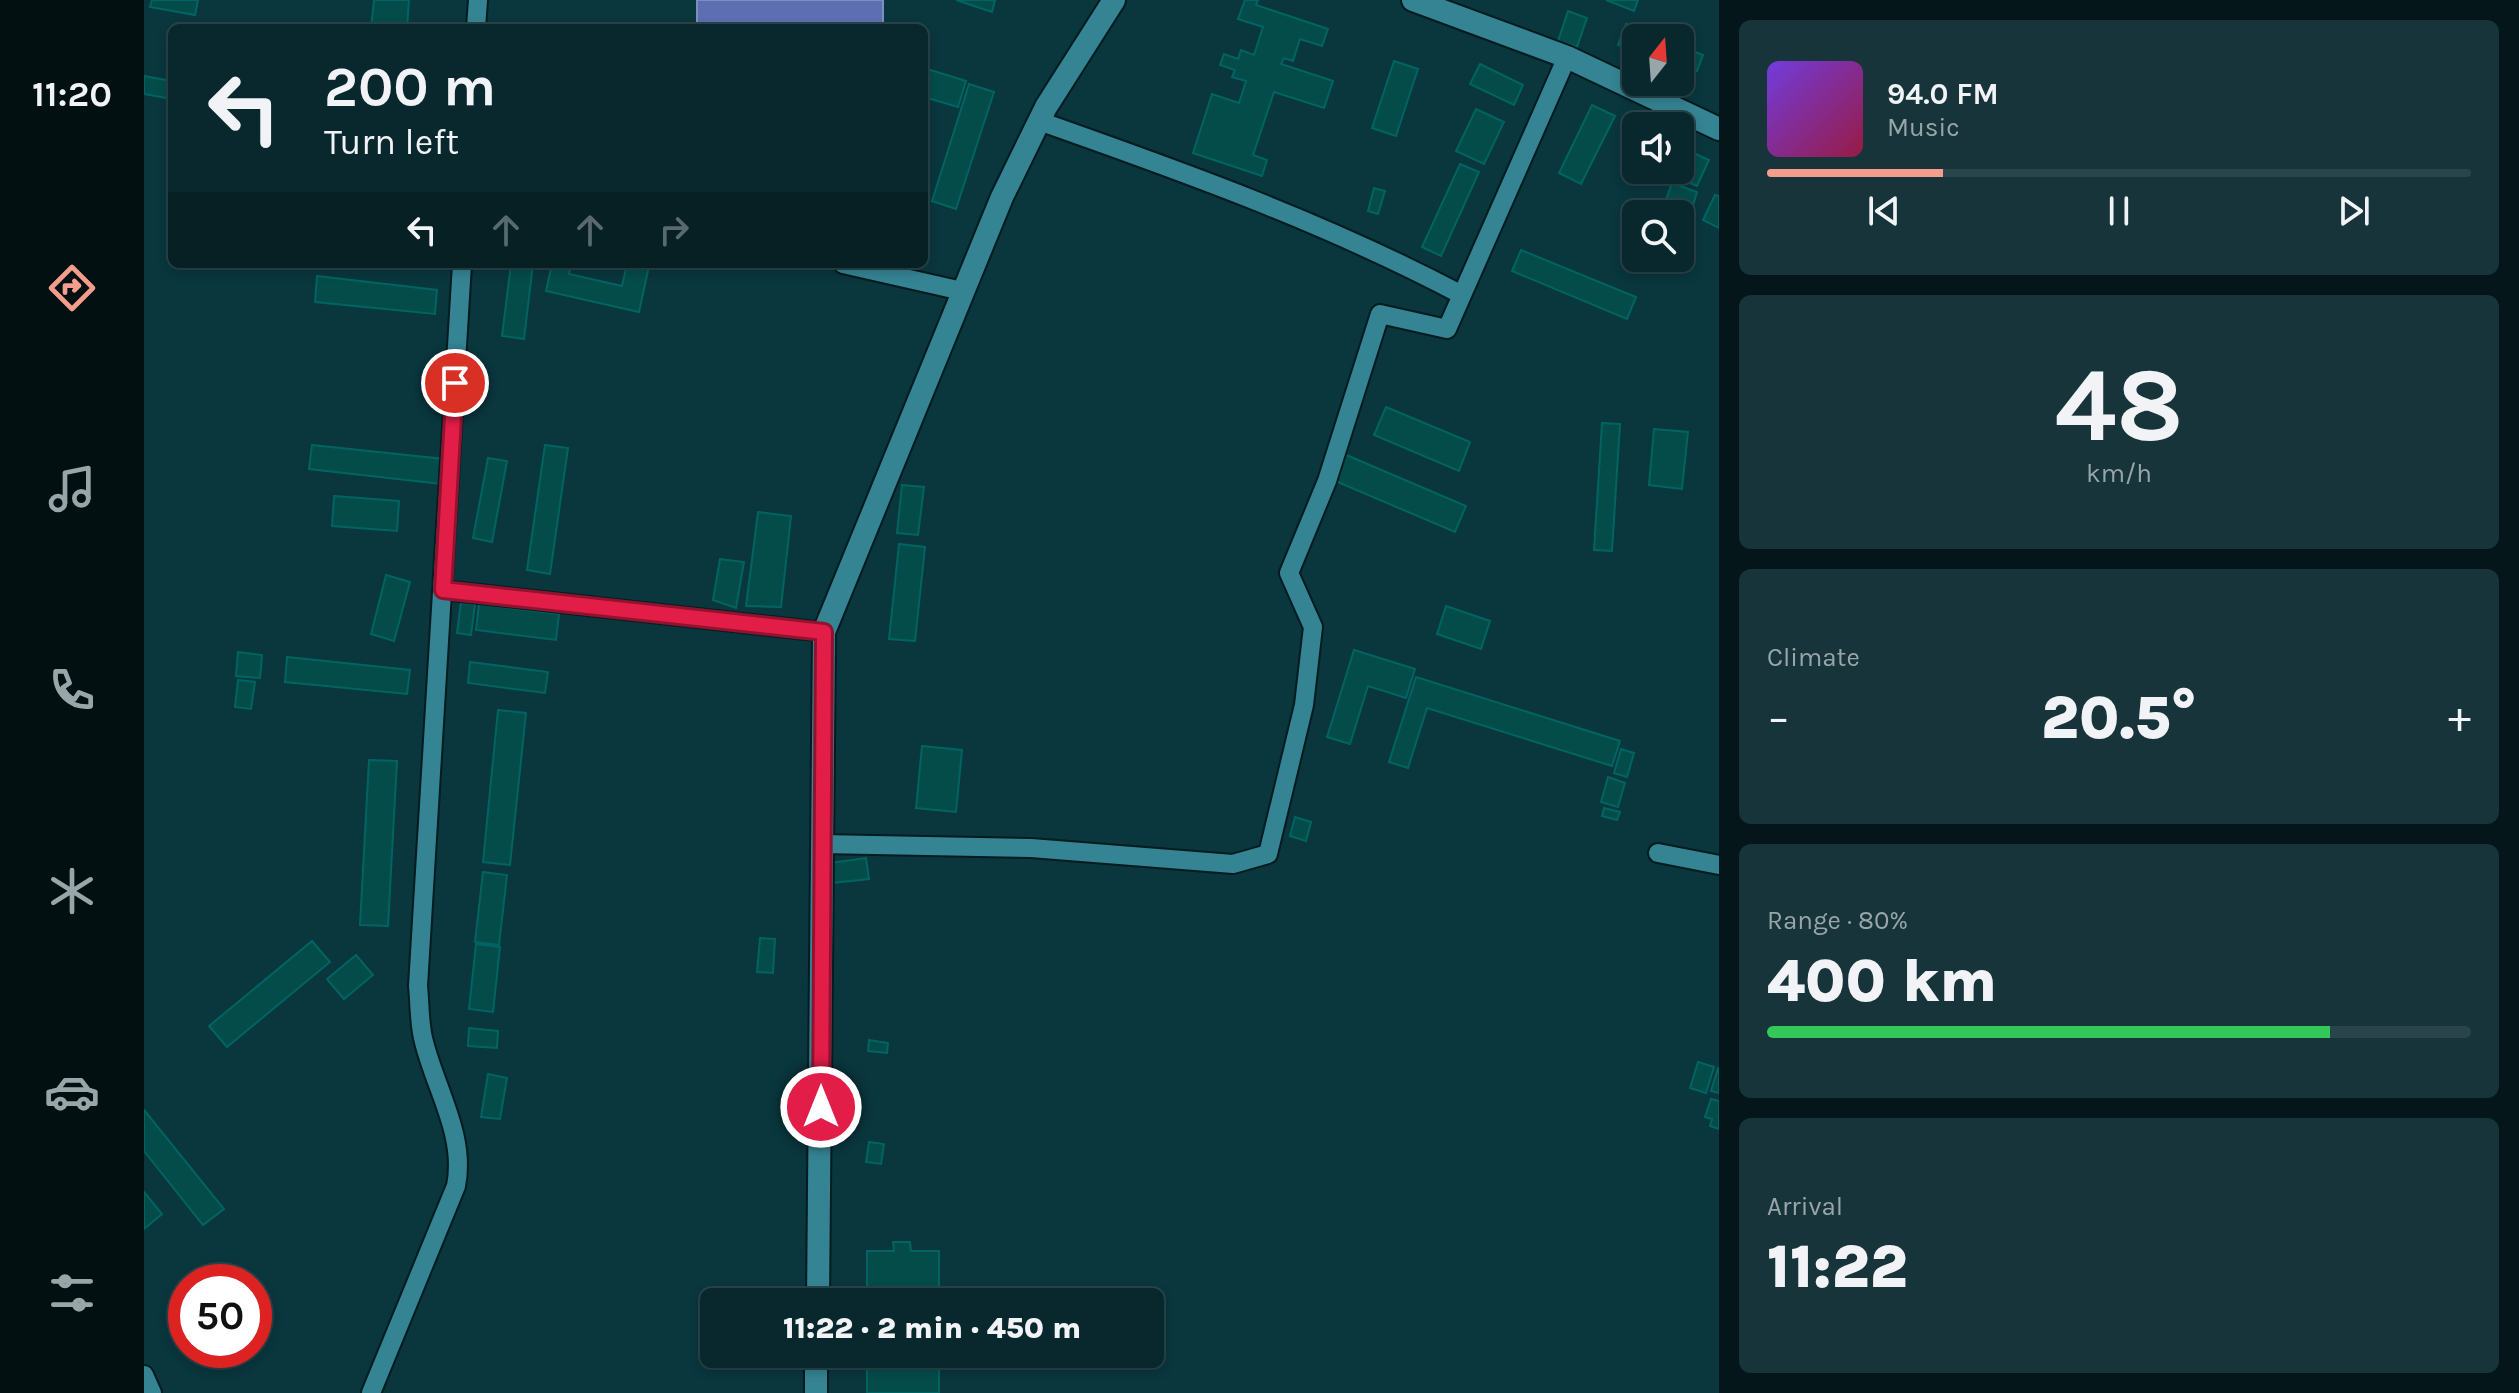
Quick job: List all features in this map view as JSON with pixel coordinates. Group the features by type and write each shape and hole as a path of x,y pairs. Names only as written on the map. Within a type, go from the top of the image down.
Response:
{"main road":[{"path":"818,1288 824,632 925,393 962,291 1039,121 1114,0"},
{"path":"1413,0 1567,57 1719,129"},
{"path":"816,1368 816,1393"}],"street":[{"path":"476,24 478,0"},
{"path":"821,844 1031,848 1233,864 1268,854 1304,705 1313,627 1289,573 1327,481 1380,314 1447,329 1567,57"},
{"path":"1039,121 1219,184 1381,252 1462,295"},
{"path":"371,1393 456,1186 459,1169 459,1152 423,1041 418,986 462,268"},
{"path":"861,268 962,291"},
{"path":"443,590 824,632"},
{"path":"1658,853 1719,865"},
{"path":"144,1375 152,1393"}],"water":[{"path":"697,0 883,0 883,24 697,24"}],"building":[{"path":"152,0 198,0 195,15 150,7"},
{"path":"374,0 409,0 407,24 371,24"},
{"path":"956,0 995,0 992,12"},
{"path":"1245,0 1258,0 1256,5 1328,29 1322,46 1300,39 1293,61 1284,58 1281,64 1333,81 1324,108 1274,92 1253,155 1267,160 1262,176 1193,153 1212,94 1239,103 1246,81 1232,77 1235,70 1220,65 1224,54 1238,59 1241,50 1254,55 1263,27 1238,19"},
{"path":"1606,0 1638,0 1634,11"},
{"path":"1568,11 1587,18 1577,47 1558,41"},
{"path":"1694,51 1703,55 1697,71 1694,70"},
{"path":"1394,61 1418,69 1396,136 1372,128"},
{"path":"1480,64 1523,85 1514,105 1470,84"},
{"path":"928,69 966,81 958,107 928,98"},
{"path":"144,76 168,80 168,98 144,94"},
{"path":"969,84 994,92 956,209 932,201"},
{"path":"1592,105 1615,116 1581,184 1559,173"},
{"path":"1476,109 1504,122 1484,164 1456,151"},
{"path":"1694,153 1709,160 1697,186 1692,184"},
{"path":"1460,164 1479,172 1441,256 1422,247"},
{"path":"1672,184 1697,192 1694,202 1666,200"},
{"path":"1374,188 1385,191 1378,214 1368,211"},
{"path":"1715,195 1719,196 1719,228 1703,220"},
{"path":"1521,250 1636,297 1627,319 1512,271"},
{"path":"510,268 533,268 524,339 502,336"},
{"path":"551,268 570,268 569,274 622,286 626,268 649,268 639,312 546,291"},
{"path":"317,276 437,290 435,314 315,302"},
{"path":"1386,407 1470,442 1459,471 1374,435"},
{"path":"1602,423 1620,424 1612,551 1594,550"},
{"path":"1654,429 1688,432 1682,489 1649,485"},
{"path":"312,445 444,459 441,484 309,469"},
{"path":"545,445 568,448 550,574 527,570"},
{"path":"1344,454 1466,506 1455,532 1333,480"},
{"path":"488,458 507,461 492,542 473,538"},
{"path":"902,485 924,487 918,535 897,533"},
{"path":"334,496 399,501 397,531 332,526"},
{"path":"758,512 791,516 781,607 746,606"},
{"path":"899,544 925,547 915,641 889,639"},
{"path":"720,559 744,562 736,608 713,600"},
{"path":"386,575 410,582 394,641 371,634"},
{"path":"461,602 475,604 471,635 457,633"},
{"path":"479,604 559,614 556,640 476,630"},
{"path":"1446,606 1490,621 1481,649 1437,634"},
{"path":"1354,650 1415,669 1406,698 1368,686 1350,744 1327,737"},
{"path":"238,652 262,655 260,678 236,676"},
{"path":"287,657 410,670 407,694 285,682"},
{"path":"470,662 548,672 545,693 468,683"},
{"path":"1416,677 1620,741 1612,766 1427,708 1408,768 1389,762"},
{"path":"238,680 255,682 251,709 235,707"},
{"path":"498,710 526,713 510,865 483,862"},
{"path":"922,746 962,750 956,812 916,808"},
{"path":"1621,749 1634,753 1627,777 1614,773"},
{"path":"369,760 397,761 388,926 360,925"},
{"path":"1608,777 1625,783 1618,807 1601,802"},
{"path":"1604,808 1620,812 1617,820 1602,816"},
{"path":"1295,817 1311,822 1306,841 1290,836"},
{"path":"866,858 869,879 832,883 829,863"},
{"path":"483,872 507,875 499,945 475,942"},
{"path":"760,938 775,939 773,973 757,972"},
{"path":"312,941 330,962 227,1047 209,1026"},
{"path":"476,944 500,947 493,1012 469,1009"},
{"path":"356,955 373,975 344,999 327,979"},
{"path":"469,1028 498,1031 497,1048 468,1046"},
{"path":"869,1040 888,1043 887,1053 868,1051"},
{"path":"1698,1062 1714,1067 1706,1093 1690,1088"},
{"path":"1719,1068 1719,1093 1711,1091"},
{"path":"488,1074 507,1078 500,1119 481,1117"},
{"path":"1711,1099 1719,1101 1719,1129 1710,1126 1712,1119 1705,1117"},
{"path":"144,1110 224,1209 203,1225 144,1151"},
{"path":"869,1142 884,1144 881,1164 866,1162"},
{"path":"144,1192 162,1214 144,1229"},
{"path":"893,1242 910,1242 911,1251 939,1251 939,1288 867,1288 867,1251 894,1251"},
{"path":"867,1368 939,1368 939,1393 867,1393"}],"route":[{"path":"455,383 443,590 824,632 821,1107"}]}
